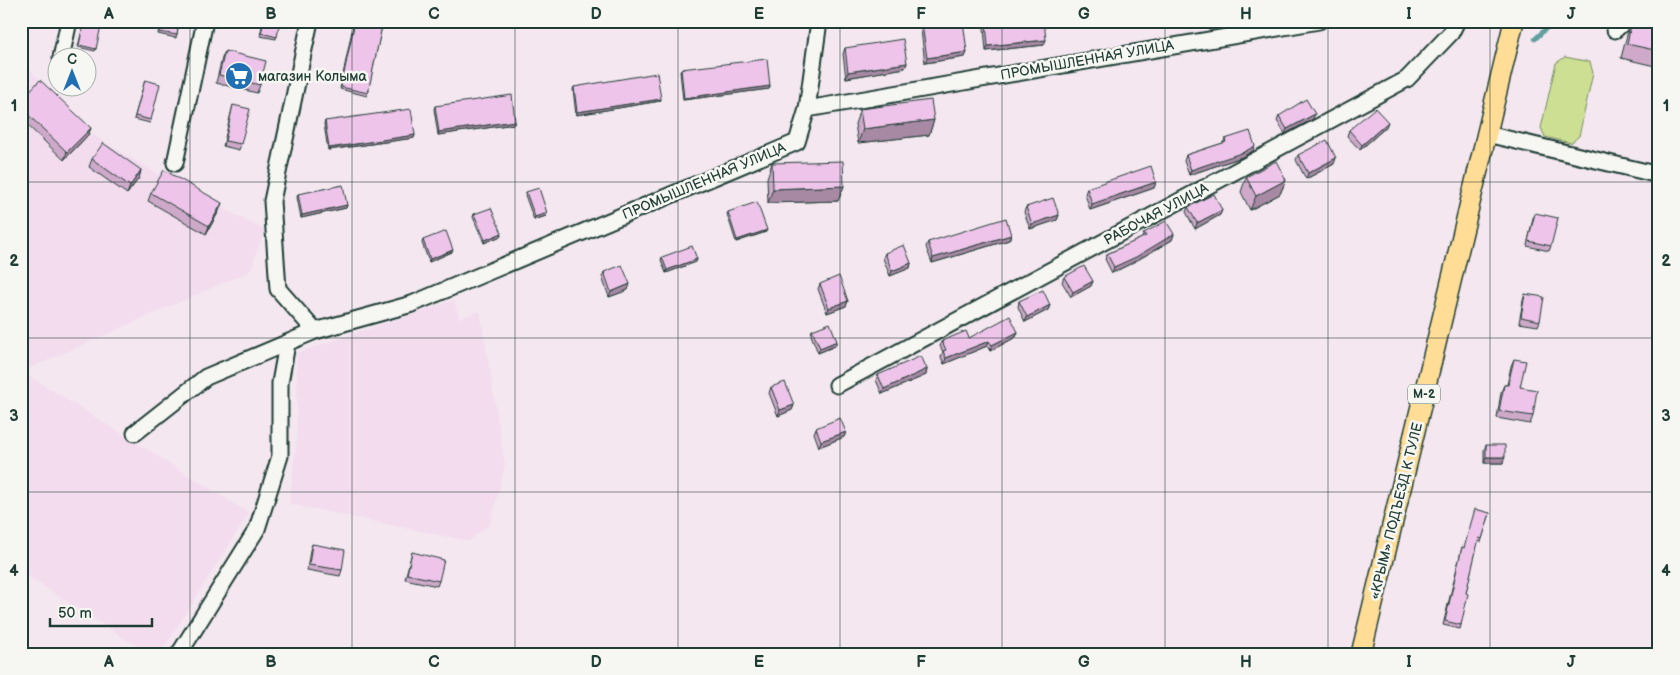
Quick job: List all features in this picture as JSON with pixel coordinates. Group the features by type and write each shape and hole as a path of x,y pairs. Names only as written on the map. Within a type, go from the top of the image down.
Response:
{"main road":[{"name":"«КРЫМ» ПОДЪЕЗД К ТУЛЕ","path":"1361,654 1514,21"}],"street":[{"path":"63,48 69,21"},
{"path":"175,163 205,21"},
{"path":"310,21 272,201 278,289 316,331"},
{"path":"806,109 819,21"},
{"name":"ПРОМЫШЛЕННАЯ УЛИЦА","path":"134,433 206,377 316,331 412,304 797,142 806,109 1319,21"},
{"name":"РАБОЧАЯ УЛИЦА","path":"837,385 1407,79 1451,33 1457,21"},
{"path":"1487,134 1659,175"},
{"path":"179,654 257,529 280,456 280,382 287,344"}],"shaded area":[{"path":"21,60 48,89 48,98 57,98 91,134 161,176 264,230 250,271 21,372"},
{"path":"454,300 459,318 480,311 505,465 490,524 469,541 289,504 297,438 297,353"},
{"path":"24,373 249,513 160,654 149,654 21,572 21,374"}],"green space":[{"path":"1565,57 1590,62 1593,73 1579,136 1571,143 1545,137 1541,128 1556,63"}],"building":[{"path":"84,21 102,21 96,48 79,45"},
{"path":"161,21 179,21 177,35 159,32"},
{"path":"264,21 280,21 277,37 261,33"},
{"path":"355,21 383,21 368,93 341,87"},
{"path":"963,21 967,52 927,58 922,24"},
{"path":"998,21 1044,21 1046,40 988,46 986,23"},
{"path":"1632,21 1659,21 1659,51 1627,44"},
{"path":"903,39 907,63 848,72 845,48"},
{"name":"магазин Колыма","path":"225,51 266,61 260,85 219,75"},
{"path":"767,59 770,86 684,98 681,69"},
{"path":"657,73 661,99 577,112 574,87"},
{"path":"40,80 48,88 48,98 59,98 91,128 67,152 21,108 21,100"},
{"path":"145,80 160,84 151,120 135,116"},
{"path":"512,95 515,121 439,132 435,106"},
{"path":"1306,99 1315,114 1287,129 1279,116"},
{"path":"931,100 934,120 863,129 860,109"},
{"path":"233,105 250,109 241,144 225,141"},
{"path":"1375,108 1388,122 1362,145 1349,130"},
{"path":"411,109 415,135 329,148 325,121"},
{"path":"1250,131 1255,146 1244,152 1191,170 1186,155 1226,142 1225,139"},
{"path":"1327,140 1336,158 1308,173 1298,155"},
{"path":"103,143 141,170 130,186 92,159"},
{"path":"843,161 844,186 773,189 772,163"},
{"path":"1276,161 1286,180 1256,196 1246,177"},
{"path":"1151,166 1156,182 1092,204 1087,188"},
{"path":"164,170 222,203 209,226 151,193"},
{"path":"343,185 347,205 302,215 298,194"},
{"path":"539,188 547,213 535,217 526,192"},
{"path":"1214,194 1222,210 1197,223 1188,207"},
{"path":"1053,198 1059,215 1032,224 1026,207"},
{"path":"757,202 767,230 737,240 728,212"},
{"path":"491,208 502,233 485,240 474,214"},
{"path":"1535,213 1558,218 1551,246 1528,241"},
{"path":"1006,218 1011,235 933,258 928,242"},
{"path":"1166,221 1174,234 1136,257 1114,267 1107,254 1146,236 1144,233"},
{"path":"446,231 453,250 430,259 423,240"},
{"path":"904,245 911,263 892,271 885,253"},
{"path":"692,246 697,259 667,270 662,257"},
{"path":"622,265 630,284 611,292 604,272"},
{"path":"1084,266 1093,281 1073,292 1064,277"},
{"path":"839,276 848,301 829,308 820,284"},
{"path":"1043,290 1050,305 1027,317 1019,301"},
{"path":"1525,294 1544,297 1540,321 1521,317"},
{"path":"1010,316 1018,332 992,345 989,341 946,358 943,351 946,350 942,341 966,331 969,338"},
{"path":"830,323 837,341 820,348 812,330"},
{"path":"921,356 927,369 884,389 878,375"},
{"path":"1514,359 1526,361 1520,387 1537,390 1533,416 1499,411 1504,385 1508,385"},
{"path":"785,382 794,405 780,410 771,387"},
{"path":"840,418 846,432 821,441 816,428"},
{"path":"1486,445 1505,445 1505,457 1486,457"},
{"path":"1475,509 1490,513 1482,539 1479,538 1466,593 1468,594 1461,625 1445,621 1462,547 1464,548"},
{"path":"312,544 345,550 342,570 309,565"},
{"path":"412,552 444,560 439,581 407,574"}],"waterway":[{"path":"1535,39 1554,21"}],"place":[{"name":"магазин Колыма","path":"239,76"}]}
